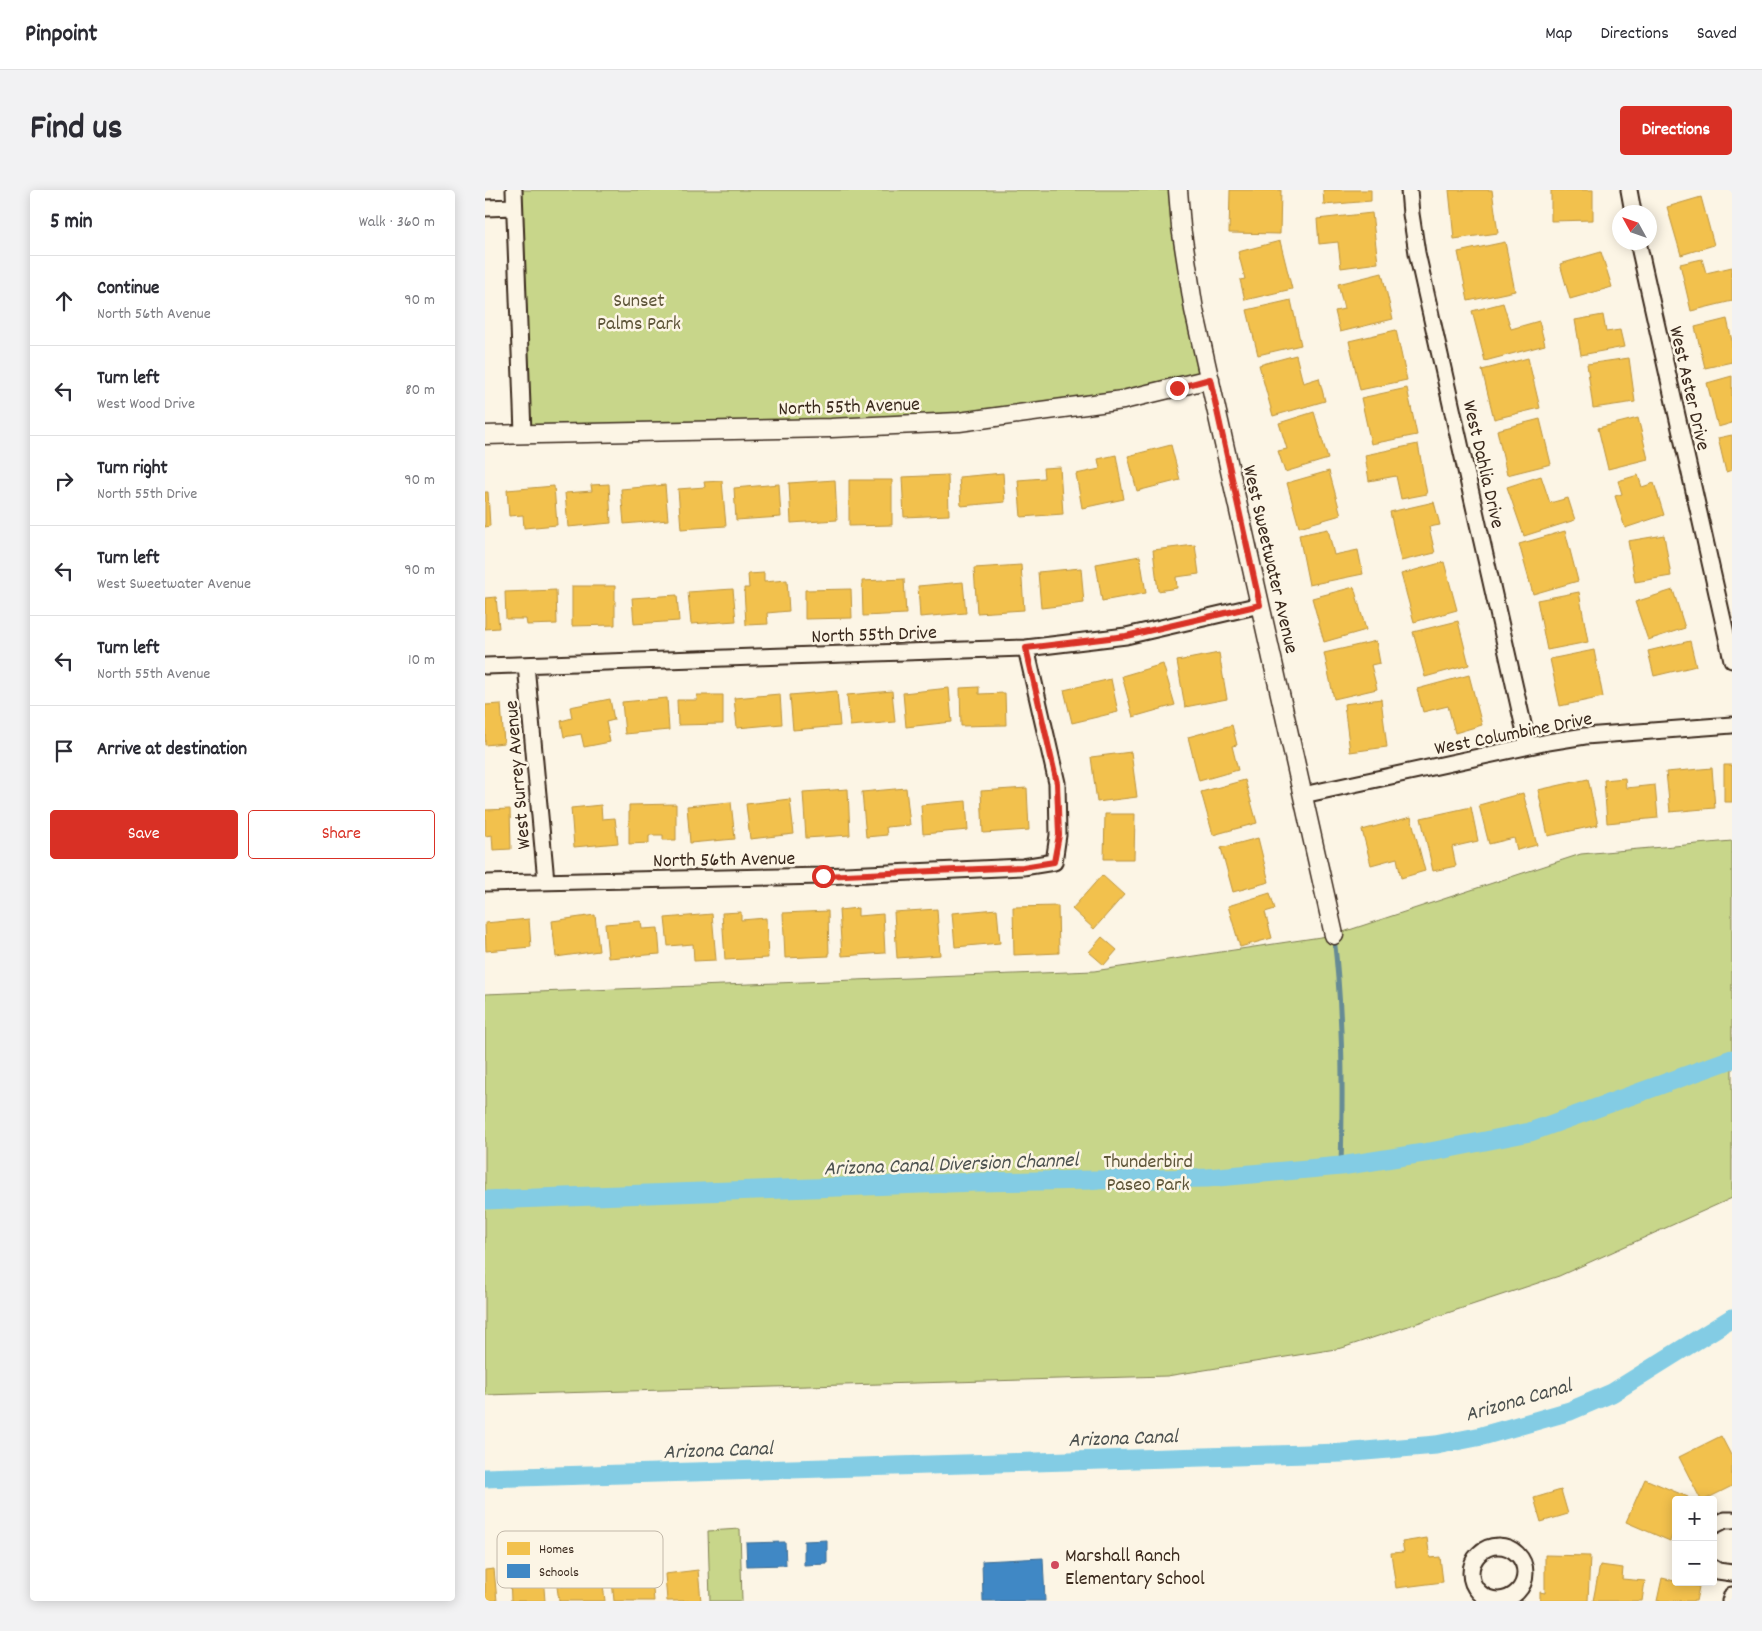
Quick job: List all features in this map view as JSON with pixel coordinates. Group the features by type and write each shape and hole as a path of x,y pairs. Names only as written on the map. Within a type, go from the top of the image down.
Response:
{"street":[{"path":"514,190 513,207 523,433"},
{"name":"West Sweetwater Avenue","path":"1178,190 1187,272 1334,935"},
{"name":"West Dahlia Drive","path":"1409,190 1417,253 1528,746"},
{"path":"1629,190 1632,205"},
{"path":"485,208 513,207"},
{"name":"West Aster Drive","path":"1640,250 1732,660"},
{"name":"North 55th Avenue","path":"485,435 831,428 959,422 1123,400 1210,379"},
{"name":"North 55th Drive","path":"485,666 1026,648 1126,636 1260,605"},
{"name":"North 56th Avenue","path":"485,883 823,876 1023,867 1054,862 1059,835 1057,783 1026,648"},
{"name":"West Surrey Avenue","path":"526,665 546,881"},
{"name":"West Columbine Drive","path":"1303,795 1528,746 1585,736 1732,725"},
{"path":"1717,1524 1725,1520 1732,1520"},
{"path":"1717,1570 1732,1573"},
{"path":"1730,1601 1732,1595"}],"green space":[{"name":"Sunset Palms Park","path":"514,190 1178,190 1210,379 1029,414 523,433"},
{"name":"Thunderbird Paseo Park","path":"1732,841 1732,1198 1559,1276 1342,1348 1167,1376 485,1395 485,994 1094,971 1334,935 1581,854"},
{"path":"740,1529 742,1601 710,1601 708,1531"}],"building: Homes":[{"path":"1230,190 1281,190 1280,234 1229,233"},
{"path":"1323,190 1371,190 1371,201 1324,205"},
{"path":"1449,190 1492,190 1498,233 1454,239"},
{"path":"1551,190 1593,190 1593,220 1551,221"},
{"path":"1701,197 1714,245 1681,255 1667,207"},
{"path":"1372,213 1378,263 1341,268 1338,242 1319,244 1317,219"},
{"path":"1280,241 1292,289 1245,300 1240,280 1245,279 1238,252"},
{"path":"1505,242 1515,291 1468,301 1458,252"},
{"path":"1601,252 1612,287 1570,299 1560,264"},
{"path":"1702,259 1706,273 1732,267 1732,301 1691,311 1680,264"},
{"path":"1382,273 1393,319 1340,332 1335,311 1344,309 1338,284"},
{"path":"1291,300 1301,345 1258,355 1247,310"},
{"path":"1503,303 1511,329 1539,321 1545,345 1485,361 1472,311"},
{"path":"1603,315 1606,332 1620,330 1624,347 1581,355 1575,320"},
{"path":"1727,319 1732,341 1732,362 1705,368 1695,327"},
{"path":"1396,330 1407,380 1360,390 1349,341"},
{"path":"1296,355 1303,383 1319,378 1325,401 1273,416 1259,365"},
{"path":"1528,358 1540,408 1494,419 1482,370"},
{"path":"1629,358 1635,402 1593,408 1587,364"},
{"path":"1732,376 1732,423 1718,427 1707,383"},
{"path":"1407,388 1417,435 1371,444 1361,398"},
{"path":"1314,412 1328,459 1285,472 1278,451 1287,449 1279,423"},
{"path":"1638,418 1648,459 1608,469 1598,428"},
{"path":"1540,419 1551,464 1507,475 1497,430"},
{"path":"1732,435 1732,470 1726,472 1718,438"},
{"path":"1418,444 1427,494 1401,499 1396,476 1369,481 1365,455"},
{"path":"1171,445 1180,480 1137,491 1128,456"},
{"path":"1116,455 1124,499 1082,508 1076,474 1100,469 1098,459"},
{"path":"1060,467 1063,514 1021,517 1018,480 1044,478 1043,468"},
{"path":"1329,471 1341,515 1299,527 1287,483"},
{"path":"1003,473 1005,502 961,506 959,477"},
{"path":"948,475 949,515 904,517 902,477"},
{"path":"1638,475 1642,487 1654,483 1664,515 1625,528 1615,496 1622,494 1618,481"},
{"path":"1541,476 1550,503 1568,498 1575,520 1524,536 1507,487"},
{"path":"835,480 837,520 791,523 789,483"},
{"path":"849,480 892,480 892,525 849,526"},
{"path":"722,481 726,526 681,529 678,489 705,487 704,482"},
{"path":"609,484 611,523 568,527 565,493 592,491 591,485"},
{"path":"779,484 781,517 736,520 734,488"},
{"path":"665,485 668,520 624,524 621,489"},
{"path":"554,486 557,525 524,528 523,515 509,516 507,490"},
{"path":"485,492 488,492 490,526 485,527"},
{"path":"1434,502 1440,525 1429,527 1435,553 1401,561 1390,512"},
{"path":"1328,529 1334,555 1358,550 1363,574 1309,585 1299,535"},
{"path":"1565,531 1578,581 1533,594 1519,544"},
{"path":"1664,535 1671,576 1635,582 1628,541"},
{"path":"1195,545 1199,574 1176,577 1177,588 1158,591 1153,550"},
{"path":"1140,556 1146,593 1102,601 1096,564"},
{"path":"1444,562 1457,610 1414,622 1401,574"},
{"path":"1021,565 1024,610 977,613 974,568"},
{"path":"1081,568 1084,603 1041,608 1038,572"},
{"path":"764,573 764,582 787,580 789,611 767,613 768,624 746,625 744,588 749,588 748,574"},
{"path":"904,579 906,614 863,616 862,581"},
{"path":"963,582 966,613 920,617 918,586"},
{"path":"572,586 615,586 615,625 572,626"},
{"path":"1354,587 1366,630 1324,642 1312,598"},
{"path":"733,589 736,621 691,624 688,592"},
{"path":"851,589 852,618 805,619 805,590"},
{"path":"556,590 557,624 527,625 526,619 506,619 505,592"},
{"path":"1673,590 1685,628 1648,640 1635,602"},
{"path":"1579,592 1588,642 1547,650 1537,600"},
{"path":"677,595 679,621 634,624 632,598"},
{"path":"496,597 499,628 485,629 485,598"},
{"path":"1458,621 1469,665 1425,677 1413,632"},
{"path":"1376,641 1380,663 1371,665 1377,689 1334,699 1324,653"},
{"path":"1690,641 1696,666 1654,676 1648,651"},
{"path":"1594,650 1603,697 1560,706 1550,659"},
{"path":"1219,653 1227,699 1185,707 1177,661"},
{"path":"1163,664 1175,705 1133,717 1122,676"},
{"path":"1469,675 1482,725 1455,733 1448,706 1423,712 1417,689"},
{"path":"1111,679 1118,712 1072,723 1064,690"},
{"path":"979,687 979,694 1005,693 1006,725 961,726 960,688"},
{"path":"949,688 952,722 906,727 903,693"},
{"path":"837,691 840,726 793,730 790,695"},
{"path":"892,691 895,722 850,726 847,695"},
{"path":"780,694 782,724 737,728 734,698"},
{"path":"697,695 723,695 723,724 678,725 677,700 697,700"},
{"path":"667,698 669,730 625,734 622,702"},
{"path":"610,699 614,720 606,722 610,742 584,747 581,734 564,737 561,721 572,718 570,707"},
{"path":"1381,699 1387,747 1350,752 1344,704"},
{"path":"501,704 504,743 485,745 485,705"},
{"path":"1232,725 1237,745 1232,746 1238,770 1199,781 1188,737"},
{"path":"1131,752 1137,797 1097,802 1091,757"},
{"path":"1724,765 1732,765 1732,802 1724,802"},
{"path":"1712,768 1715,808 1670,812 1666,772"},
{"path":"1625,778 1626,788 1655,785 1658,818 1607,823 1604,780"},
{"path":"1588,779 1598,825 1548,836 1538,790"},
{"path":"1245,780 1257,823 1213,835 1201,792"},
{"path":"906,788 910,825 886,827 887,835 866,837 862,792"},
{"path":"1027,788 1029,830 983,833 981,791"},
{"path":"848,789 850,835 806,838 803,792"},
{"path":"1523,793 1537,845 1517,850 1514,838 1489,844 1479,805"},
{"path":"790,799 794,834 750,839 746,804"},
{"path":"966,801 968,830 923,834 921,805"},
{"path":"731,802 735,839 690,843 687,806"},
{"path":"676,804 676,840 663,840 663,835 649,835 649,843 629,844 629,805"},
{"path":"601,805 602,819 615,818 618,843 574,847 571,808"},
{"path":"1471,807 1478,841 1452,847 1456,866 1433,871 1421,818"},
{"path":"510,809 511,849 493,850 492,835 485,836 485,810"},
{"path":"1105,814 1135,814 1134,859 1104,859"},
{"path":"1411,817 1425,871 1401,878 1397,858 1371,865 1362,830"},
{"path":"1258,838 1269,882 1233,892 1221,848"},
{"path":"1102,875 1124,895 1094,929 1072,909"},
{"path":"1270,893 1275,909 1265,912 1272,938 1240,947 1228,906"},
{"path":"1058,906 1059,953 1014,955 1013,907"},
{"path":"858,908 858,916 883,914 885,953 842,956 839,910"},
{"path":"937,909 940,955 897,958 894,912"},
{"path":"997,909 1000,943 955,947 952,913"},
{"path":"828,911 829,956 785,958 783,913"},
{"path":"741,912 741,920 766,918 768,958 725,960 722,913"},
{"path":"712,914 716,960 694,961 693,944 668,946 665,918"},
{"path":"595,915 599,951 556,957 552,921"},
{"path":"529,919 531,947 486,951 485,923"},
{"path":"641,921 642,929 658,928 660,954 608,958 605,924"},
{"path":"1102,937 1117,950 1104,965 1089,952"},
{"path":"1721,1436 1732,1457 1732,1486 1712,1496 1699,1496 1679,1457"},
{"path":"1645,1479 1686,1496 1672,1496 1672,1536 1670,1541 1626,1522"},
{"path":"1561,1490 1568,1514 1541,1522 1534,1498"},
{"path":"1427,1538 1430,1558 1440,1557 1443,1582 1396,1588 1391,1553 1404,1552 1402,1542"},
{"path":"1545,1555 1590,1556 1588,1601 1540,1601 1540,1592 1545,1593"},
{"path":"1600,1565 1623,1568 1622,1579 1645,1581 1642,1601 1593,1601"},
{"path":"494,1569 497,1601 485,1601 485,1570"},
{"path":"698,1570 701,1601 667,1601 665,1574"},
{"path":"1662,1578 1672,1580 1672,1586 1699,1587 1696,1601 1657,1601"},
{"path":"510,1588 544,1588 545,1601 511,1601"},
{"path":"557,1588 603,1588 605,1601 559,1601"},
{"path":"613,1588 653,1588 654,1601 614,1601"}],"building: Schools":[{"path":"827,1540 827,1564 804,1565 804,1541"},
{"path":"785,1542 786,1565 747,1566 746,1543"},
{"path":"1043,1558 1045,1601 983,1601 982,1561"}],"waterway":[{"path":"1334,937 1342,1052 1341,1166"},
{"name":"Arizona Canal Diversion Channel","path":"485,1200 977,1182 1207,1178 1341,1166 1430,1152 1530,1132 1732,1059"},
{"name":"Arizona Canal","path":"485,1478 1342,1453 1436,1445 1482,1436 1570,1411 1612,1393 1732,1318"}],"place":[{"name":"Marshall Ranch Elementary School","path":"1055,1565"}],"route":[{"path":"823,876 1023,867 1054,862 1059,835 1057,783 1026,648 1126,636 1260,605 1210,379 1177,388"}]}
